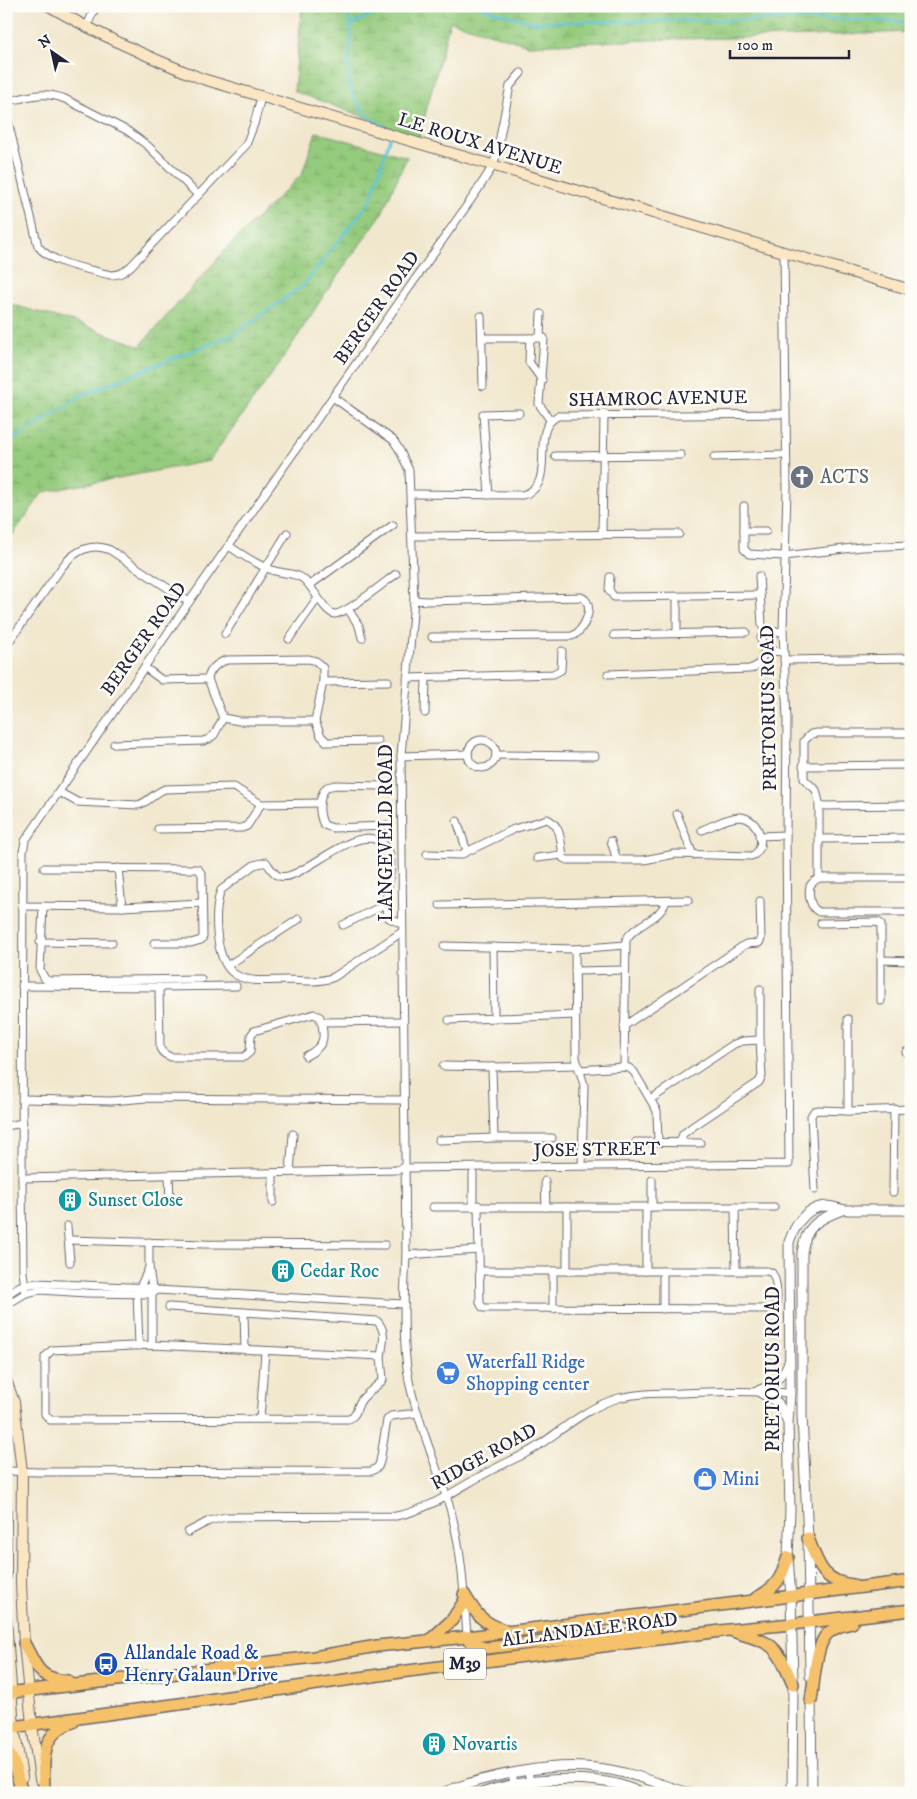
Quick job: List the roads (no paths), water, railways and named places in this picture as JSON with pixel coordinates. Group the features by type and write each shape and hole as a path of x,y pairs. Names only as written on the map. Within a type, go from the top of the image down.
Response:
{"main road":[{"name":"LE ROUX AVENUE","path":"49,6 86,28 152,59 203,79 911,290"},
{"path":"6,1380 14,1402 22,1472 21,1584 24,1643 32,1725 43,1793"},
{"path":"6,1502 6,1576"},
{"path":"808,1538 821,1569 830,1578 842,1584 864,1586"},
{"path":"750,1602 772,1589 782,1574 788,1556"},
{"name":"ALLANDALE ROAD","path":"9,1693 89,1682 314,1657 377,1646 467,1637 911,1581"},
{"path":"430,1640 452,1620 464,1597 476,1614 491,1626 507,1631"},
{"name":"ALLANDALE ROAD","path":"10,1728 400,1672 729,1630 911,1610"},
{"path":"811,1701 818,1654 823,1639 838,1626 887,1613"},
{"path":"6,1619 10,1728 23,1793"},
{"path":"729,1630 764,1642 770,1646 780,1658 793,1684"},
{"path":"467,1637 474,1645 486,1648 602,1636 672,1632 686,1636"},
{"path":"24,1643 37,1669 46,1676 56,1680 89,1682"},
{"path":"43,1793 44,1755 47,1742 53,1734 68,1724 94,1715"},
{"path":"6,1748 13,1761 23,1793"}],"street":[{"path":"86,28 96,6"},
{"name":"BERGER ROAD","path":"26,1293 24,1285 22,1178 22,852 25,841 189,602 477,192 493,166 498,152 510,86 521,73"},
{"path":"6,102 44,93 54,94 65,99 128,132 148,146 198,195"},
{"path":"6,113 38,246 41,251 52,259 110,275 122,273 131,266 246,145 254,124 261,96"},
{"name":"PRETORIUS ROAD","path":"784,252 787,490 783,630 787,729 789,1164"},
{"path":"541,314 542,380 539,404 550,420"},
{"path":"481,316 483,386"},
{"path":"482,338 542,338"},
{"path":"530,338 529,362 542,380"},
{"name":"LANGEVELD ROAD","path":"334,398 393,440 409,470 414,600 401,756 402,1021 406,1255 404,1304 409,1380 446,1496 458,1544 467,1637"},
{"path":"489,495 483,414 519,413"},
{"path":"602,534 604,414"},
{"name":"SHAMROC AVENUE","path":"411,494 522,495 532,492 537,488 541,474 546,427 550,420 558,416 604,414 785,414"},
{"path":"714,457 786,455"},
{"path":"555,456 680,456"},
{"path":"744,506 744,549 749,554 784,556 862,547 911,545"},
{"path":"310,585 393,525"},
{"path":"744,531 766,531"},
{"path":"225,634 287,533"},
{"path":"412,536 679,534"},
{"path":"229,546 241,555 266,567 301,577 310,585 332,614 348,609 396,574"},
{"path":"6,646 65,562 79,550 103,547 110,550 189,602"},
{"path":"610,576 608,587 614,597 760,595"},
{"path":"759,576 762,625 766,633"},
{"path":"414,600 581,597 587,600 588,604 585,622 577,634 572,636 432,637"},
{"path":"676,597 677,633"},
{"path":"289,639 318,598"},
{"path":"348,609 359,626 362,638"},
{"path":"783,630 766,633 762,638 762,644 770,651 784,652"},
{"path":"614,635 746,632"},
{"path":"608,674 749,670 760,664 766,648"},
{"path":"408,678 553,674 561,670 562,651"},
{"path":"784,660 911,658"},
{"path":"114,744 203,741 209,739 214,735 223,718 208,679 209,674 214,666 227,660 309,659 316,661 322,668 323,682 315,721 321,736 327,742 378,740"},
{"path":"144,667 162,680 208,679"},
{"path":"425,713 426,678"},
{"path":"323,682 388,681"},
{"path":"223,718 239,721 315,721"},
{"path":"819,878 819,806 816,790 804,780 803,742 810,734 911,733"},
{"path":"483,740 494,747 496,755 492,764 479,768 471,763 468,754 474,743 483,740"},
{"path":"401,756 422,757 468,754"},
{"path":"496,755 595,756"},
{"path":"803,766 911,765"},
{"path":"59,792 77,802 134,805 144,804 158,792 165,789 230,786 239,789 261,804 320,803"},
{"path":"383,786 329,786 324,789 320,803 321,819 327,827 386,826"},
{"path":"158,829 242,828 247,826 261,804"},
{"path":"819,806 911,805"},
{"path":"677,814 693,855"},
{"path":"426,854 456,856 514,829 548,819 553,821 559,832 563,859 567,860 644,860 675,854 754,855 760,850 758,828 752,820 741,817 731,818 702,830"},
{"path":"457,821 467,851"},
{"path":"760,836 786,835"},
{"path":"820,839 911,838"},
{"path":"376,839 385,846 390,861 390,883 386,911 389,918 402,928 334,977 327,980 249,980 235,975 227,966 216,934 218,898 220,890 228,882 254,865 266,862 276,874 286,876 305,868 340,847 358,840 376,839"},
{"path":"610,841 617,860"},
{"path":"537,858 562,855"},
{"path":"44,868 198,869 202,874 204,930 201,940 191,943 154,943"},
{"path":"118,868 122,907"},
{"path":"911,878 819,878 812,883 810,888 811,904 819,912 911,912"},
{"path":"440,905 666,902 689,900"},
{"path":"624,1026 746,944 759,943 761,940 760,901"},
{"path":"624,1067 625,946 629,935 661,912 666,902"},
{"path":"22,906 122,907 202,903"},
{"path":"343,925 386,904"},
{"path":"43,907 40,970 42,977 49,981 201,979"},
{"path":"227,966 299,919"},
{"path":"821,923 879,922 882,925 881,1002"},
{"path":"40,942 112,943"},
{"path":"444,946 575,949 625,946"},
{"path":"492,947 494,1017"},
{"path":"575,949 578,1067 584,1085 582,1166"},
{"path":"882,960 911,961"},
{"path":"575,971 625,970"},
{"path":"22,986 236,986"},
{"path":"159,987 160,1048 161,1052 171,1057 244,1057 250,1052 252,1035 256,1030 311,1014 318,1015 321,1022 321,1045 317,1050 306,1056"},
{"path":"680,1142 683,1134 692,1127 760,1082 762,1076 760,988"},
{"path":"449,1020 576,1015"},
{"path":"848,1019 848,1111"},
{"path":"321,1022 402,1021"},
{"path":"651,1098 734,1044 743,1041 760,1040"},
{"path":"443,1066 629,1068 634,1072 658,1111 658,1142"},
{"path":"492,1067 494,1138"},
{"path":"23,1099 86,1101 146,1098 403,1100"},
{"path":"893,1192 894,1109"},
{"path":"815,1190 811,1116 817,1110 911,1109"},
{"path":"6,1126 23,1123"},
{"path":"290,1172 293,1134"},
{"path":"439,1140 552,1138"},
{"path":"636,1142 700,1143"},
{"name":"JOSE STREET","path":"22,1178 404,1168 789,1164"},
{"path":"273,1172 273,1202"},
{"path":"473,1174 480,1305 483,1308 768,1309 776,1307 777,1303 775,1278 772,1273 767,1271 479,1271"},
{"path":"169,1175 170,1201"},
{"path":"646,1271 652,1180"},
{"path":"546,1181 546,1207"},
{"path":"735,1206 736,1271"},
{"path":"433,1207 774,1206"},
{"name":"PRETORIUS ROAD","path":"792,1793 792,1624 788,1556 790,1510 788,1422 790,1392 789,1242 793,1230 801,1218 824,1206 842,1210 911,1210"},
{"path":"567,1207 567,1271"},
{"name":"PRETORIUS ROAD","path":"812,1793 808,1538 803,1448 801,1352 803,1242 806,1234 818,1220 842,1210"},
{"path":"67,1226 70,1262"},
{"path":"69,1240 385,1245"},
{"path":"149,1242 149,1268 154,1291 152,1345"},
{"path":"406,1255 478,1250"},
{"path":"139,1346 138,1291 149,1268"},
{"path":"663,1271 663,1308"},
{"path":"553,1272 553,1309"},
{"path":"6,1295 24,1285 32,1283 138,1291"},
{"path":"6,1305 26,1293 51,1290 87,1293 154,1291 404,1304"},
{"path":"170,1307 377,1321 384,1331 381,1356 383,1380 374,1390 360,1400 354,1416 349,1419 50,1420 45,1414 45,1357 52,1350 152,1345 381,1356"},
{"path":"244,1312 245,1350"},
{"path":"260,1419 265,1351"},
{"path":"790,1392 796,1380 801,1352"},
{"path":"756,1391 774,1384 782,1375 789,1360"},
{"path":"756,1391 778,1403 788,1422"},
{"name":"RIDGE ROAD","path":"188,1532 208,1521 225,1518 396,1516 411,1514 426,1508 497,1467 526,1454 587,1413 619,1398 652,1394 790,1392"},
{"path":"6,1471 372,1471 378,1467 380,1462 387,1420 391,1416 418,1413"},
{"path":"442,1793 483,1779 512,1773 577,1766 615,1771 689,1793"},
{"path":"528,1771 532,1793"},
{"path":"512,1773 515,1789"},
{"path":"482,1793 494,1789 515,1789 531,1782 559,1779 617,1784 642,1793"}],"waterway":[{"path":"348,6 347,12 351,26"},
{"path":"391,131 366,114 352,92 348,72 351,26 358,21 380,14 439,6"},
{"path":"477,6 532,22 836,19 911,22"},
{"path":"910,6 911,10"},
{"path":"6,444 84,394 234,334 303,286 370,201 390,137"}],"place":[{"name":"ACTS","path":"802,477"},
{"name":"Sunset Close","path":"70,1200"},
{"name":"Cedar Roc","path":"283,1271"},
{"name":"Waterfall Ridge Shopping center","path":"448,1373"},
{"name":"Mini","path":"705,1479"},
{"name":"Allandale Road & Henry Galaun Drive","path":"106,1664"},
{"name":"Novartis","path":"434,1744"}]}
